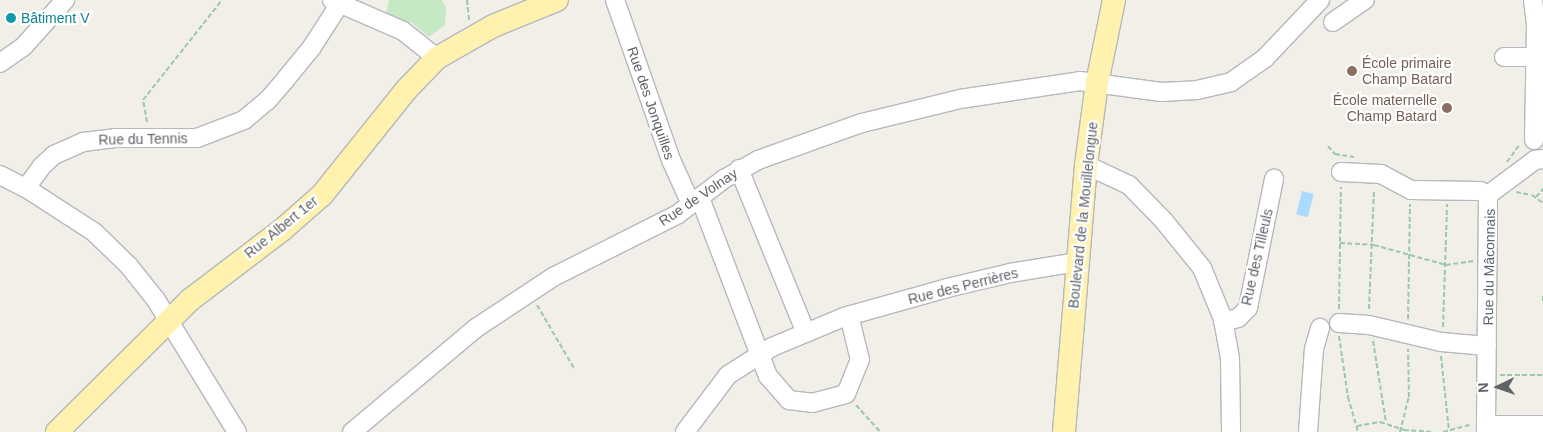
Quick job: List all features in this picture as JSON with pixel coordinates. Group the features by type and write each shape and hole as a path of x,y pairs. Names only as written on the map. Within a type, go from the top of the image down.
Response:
{"main road":[{"name":"Rue Albert 1er","path":"57,432 168,321 221,274 282,230 322,195 406,90 437,58 493,26 557,0"},
{"name":"Boulevard de la Mouillelongue","path":"1064,432 1086,165 1097,83 1114,0"}],"street":[{"path":"0,64 29,42 65,0"},
{"name":"Rue des Jonquilles","path":"615,0 671,160 696,201 761,354"},
{"name":"Rue de Volnay","path":"352,432 476,328 530,292 553,277 660,224 696,201 739,169 776,152 862,123 951,101 1080,81 1125,89 1160,92 1197,90 1231,82 1265,58 1320,0"},
{"path":"1333,22 1365,0"},
{"path":"1533,0 1536,57 1534,140"},
{"path":"335,2 403,31 437,58"},
{"name":"Rue du Tennis","path":"26,188 41,167 68,147 97,139 197,138 230,128 256,111 312,47 335,2"},
{"path":"1504,57 1536,57"},
{"path":"1488,195 1535,160 1543,159"},
{"name":"Rue des Tilleuls","path":"1086,165 1128,185 1164,222 1202,268 1223,322 1230,358 1231,432"},
{"path":"739,169 806,333"},
{"name":"Rue du Mâconnais","path":"1342,172 1374,174 1395,179 1411,190 1480,191 1488,195 1489,258 1486,429"},
{"path":"0,175 26,188 94,232 142,281 237,432"},
{"name":"Rue des Tilleuls","path":"1223,322 1238,318 1248,308 1274,179"},
{"name":"Rue des Perrières","path":"685,432 728,375 761,354 806,333 849,315 1010,273 1078,262"},
{"path":"761,354 768,376 789,400 812,403 846,394 860,360 849,315"},
{"path":"1339,323 1368,326 1441,342 1487,346"},
{"path":"1308,432 1314,349 1320,328"},
{"path":"1486,429 1543,425"}],"path":[{"path":"148,139 143,100 222,0"},
{"path":"1342,172 1339,323 1348,397 1358,432"},
{"path":"1374,174 1374,245 1368,326 1386,422"},
{"path":"1536,197 1543,189"},
{"path":"1400,432 1399,427 1409,398 1407,336 1411,190"},
{"path":"1447,190 1446,265 1441,342 1449,431"},
{"path":"1340,243 1374,245 1446,265 1489,258"},
{"path":"530,292 575,370"},
{"path":"1543,296 1543,304"},
{"path":"1487,374 1543,375"},
{"path":"846,394 880,432"},
{"path":"1356,426 1386,422 1404,430 1434,432"},
{"path":"1443,432 1478,422 1486,429"}],"green space":[{"path":"389,0 442,0 446,8 445,25 429,37 412,23 386,15"}],"water":[{"path":"1302,191 1314,194 1308,217 1296,214"}],"place":[{"name":"Bâtiment V","path":"11,18"},
{"name":"École primaire Champ Batard","path":"1352,71"},
{"name":"École maternelle Champ Batard","path":"1447,108"}]}
